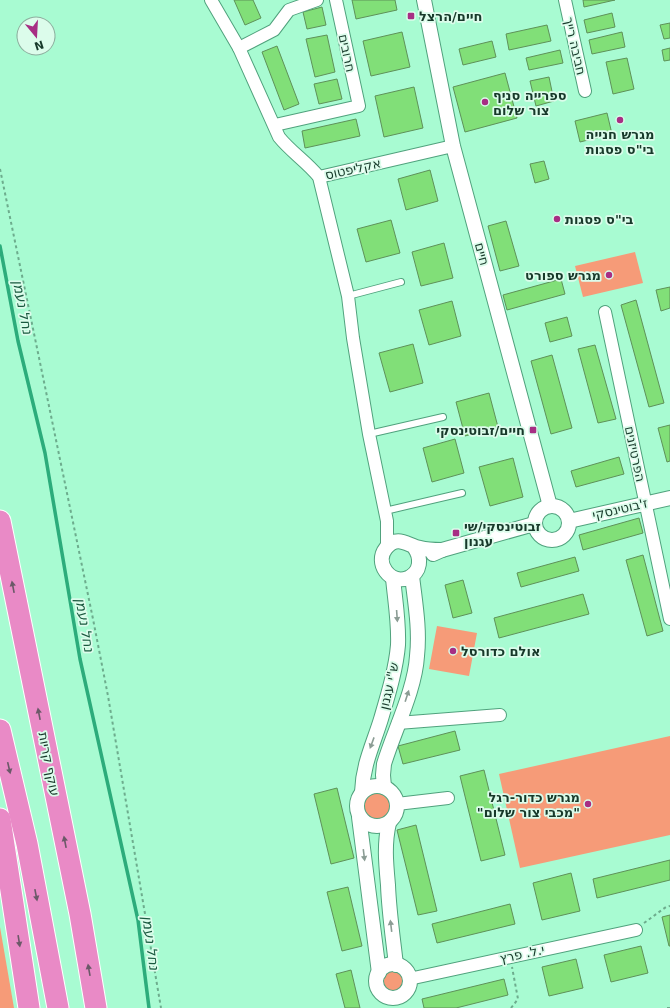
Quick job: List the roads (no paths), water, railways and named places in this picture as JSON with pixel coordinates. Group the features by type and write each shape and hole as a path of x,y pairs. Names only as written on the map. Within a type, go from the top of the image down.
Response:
{"highway":[{"name":"עוקף קריות","path":"0,521 80,914 96,1008"},
{"path":"0,730 27,844 58,1008"},
{"path":"0,819 30,1008"}],"street":[{"name":"אקליפטוס","path":"210,0 240,48 279,137 287,147 311,167 319,177 453,146"},
{"path":"240,48 274,30 288,10 317,0"},
{"name":"חרובים","path":"275,126 359,106 336,0"},
{"name":"חיים","path":"424,0 453,146 550,506"},
{"name":"חביבה רייך","path":"565,0 585,91"},
{"path":"319,177 348,296 353,338 369,434 386,516 387,548"},
{"name":"הפרטיזנים","path":"605,312 670,619"},
{"name":"ז'בוטינסקי","path":"569,521 670,498"},
{"path":"550,506 556,506 562,509 567,514 569,521 566,532 562,537 556,540 544,539 539,535 534,524 538,512 550,506"},
{"path":"386,516 409,544 418,552 420,558 415,570"},
{"path":"442,550 423,549 409,544 392,544 383,554 382,562 387,574 393,578 406,579 431,556 442,550 534,524"},
{"name":"ש\"י עגנון","path":"384,787 384,764 414,677 417,657 418,638 415,570"},
{"name":"ש\"י עגנון","path":"362,792 364,768 384,706 392,677 398,645 397,615 393,578"},
{"path":"398,723 500,716"},
{"path":"373,786 384,787 393,794 397,804 397,811 394,818 389,823 383,826 369,826 363,822 356,810 358,797 367,788 373,786"},
{"path":"397,804 448,798"},
{"path":"359,817 379,973"},
{"path":"389,823 385,844 390,922 396,965"},
{"name":"י.ל. פרץ","path":"409,979 636,930"},
{"path":"382,994 400,1002 408,987 409,979 405,970 396,965 385,966 379,973 377,977 377,986 382,994 384,1008"}],"lane":[{"path":"348,296 401,282"},
{"path":"369,434 443,417"},
{"path":"386,516 462,493"}],"waterway":[{"name":"נחל נעמן","path":"0,246 18,341 45,453 80,659 138,920 149,1008"}],"place":[{"name":"חיים/הרצל","path":"411,16"},
{"name":"ספרייה סניף צור שלום","path":"485,102"},
{"name":"מגרש חנייה בי\"ס פסגות","path":"620,120"},
{"name":"בי\"ס פסגות","path":"557,219"},
{"name":"מגרש ספורט","path":"609,275"},
{"name":"חיים/זבוטינסקי","path":"533,430"},
{"name":"זבוטינסקי/שי עגנון","path":"456,533"},
{"name":"אולם כדורסל","path":"453,651"},
{"name":"מגרש כדור-רגל \"מכבי צור שלום\"","path":"588,804"}]}
